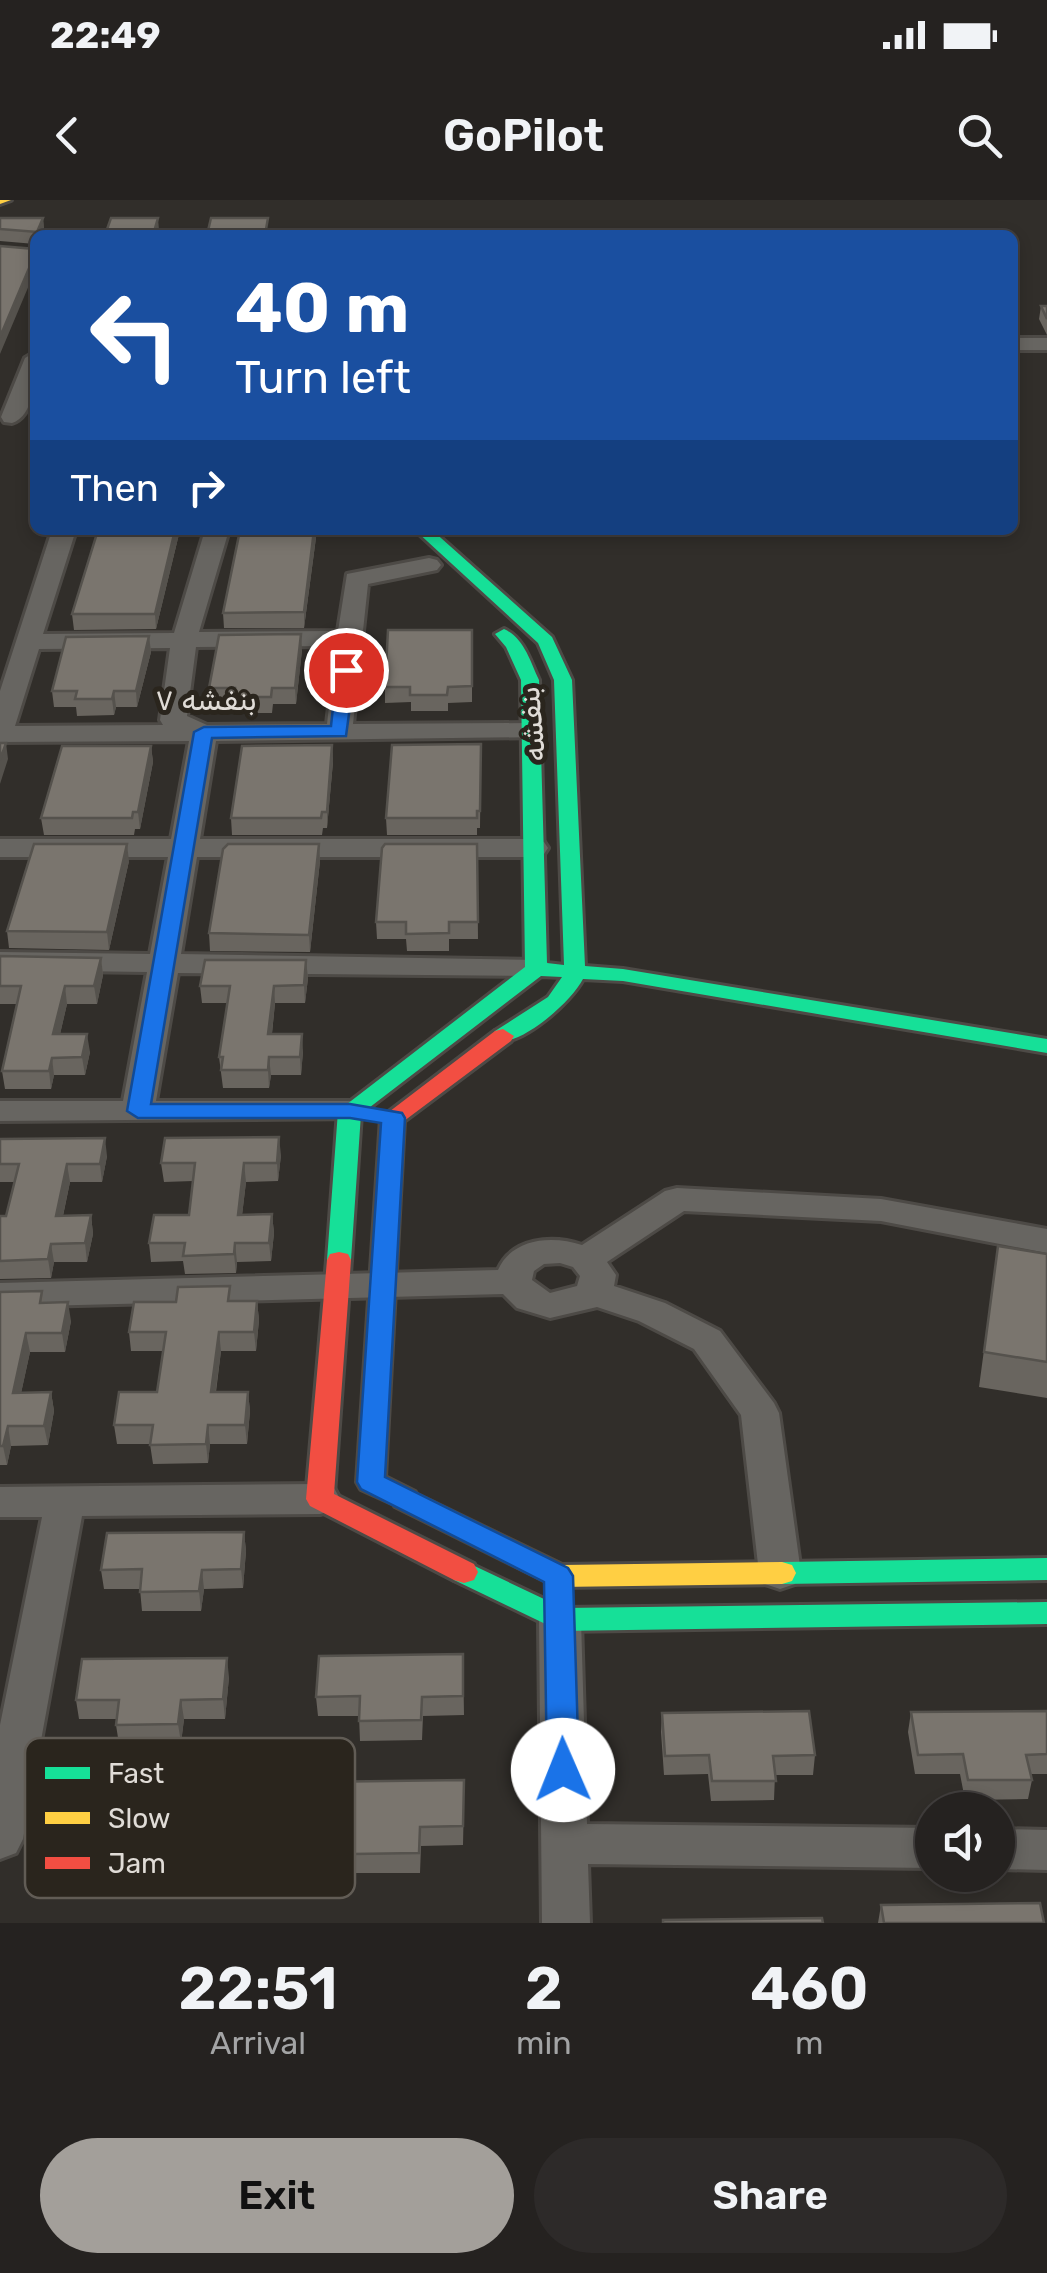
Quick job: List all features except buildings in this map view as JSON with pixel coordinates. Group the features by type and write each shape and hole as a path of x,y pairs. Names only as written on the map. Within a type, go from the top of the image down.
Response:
{"street":[{"path":"1018,344 1047,344"},
{"path":"6,417 30,368"},
{"path":"0,733 62,535"},
{"path":"138,1111 204,732 173,720 184,640 216,535"},
{"name":"بنفشه","path":"413,536 429,566 514,644 530,680 536,969"},
{"name":"بنفشه","path":"413,536 546,641 563,680 573,948 578,969"},
{"path":"339,732 356,579 429,566"},
{"path":"28,642 350,638"},
{"name":"بنفشه ۷","path":"0,733 531,731"},
{"path":"0,848 534,848"},
{"path":"0,961 578,969 1047,1046"},
{"path":"536,969 567,995"},
{"path":"320,1499 350,1111 536,969"},
{"path":"567,995 578,969"},
{"path":"0,1111 350,1111 394,1118 530,1016 567,995 593,996"},
{"path":"903,1050 911,1023"},
{"path":"371,1482 394,1118"},
{"path":"780,1573 760,1413 707,1340 590,1276 562,1250 536,1253 518,1265 513,1282 524,1299 548,1308 574,1305 590,1276 677,1199 881,1210 1047,1241"},
{"path":"0,1295 513,1282"},
{"path":"0,1502 320,1499 371,1482"},
{"path":"371,1482 559,1598 780,1573 1047,1569"},
{"path":"320,1499 559,1598 955,1614 1047,1613"},
{"path":"0,1839 65,1502"},
{"path":"943,1571 955,1614"},
{"path":"559,1598 566,1923"},
{"path":"564,1844 915,1848"},
{"path":"1015,1849 1047,1850"}],"traffic: fast":[{"path":"429,535 546,641 563,680 575,966 572,980 556,1002 503,1036"},
{"path":"504,634 514,645 530,680 536,969"},
{"path":"339,1260 350,1111 536,969 623,975 1047,1046"},
{"path":"782,1573 1047,1569"},
{"path":"464,1572 560,1620 1047,1613"}],"traffic: slow":[{"path":"0,200 5,200"},
{"path":"405,1499 558,1576 782,1573"}],"traffic: jam":[{"path":"405,1499 371,1482 393,1118 503,1036"},
{"path":"339,1260 320,1499 464,1572"}],"route":[{"path":"346,670 339,732 204,732 138,1111 350,1111 394,1118 371,1482 558,1576 563,1770"}]}
